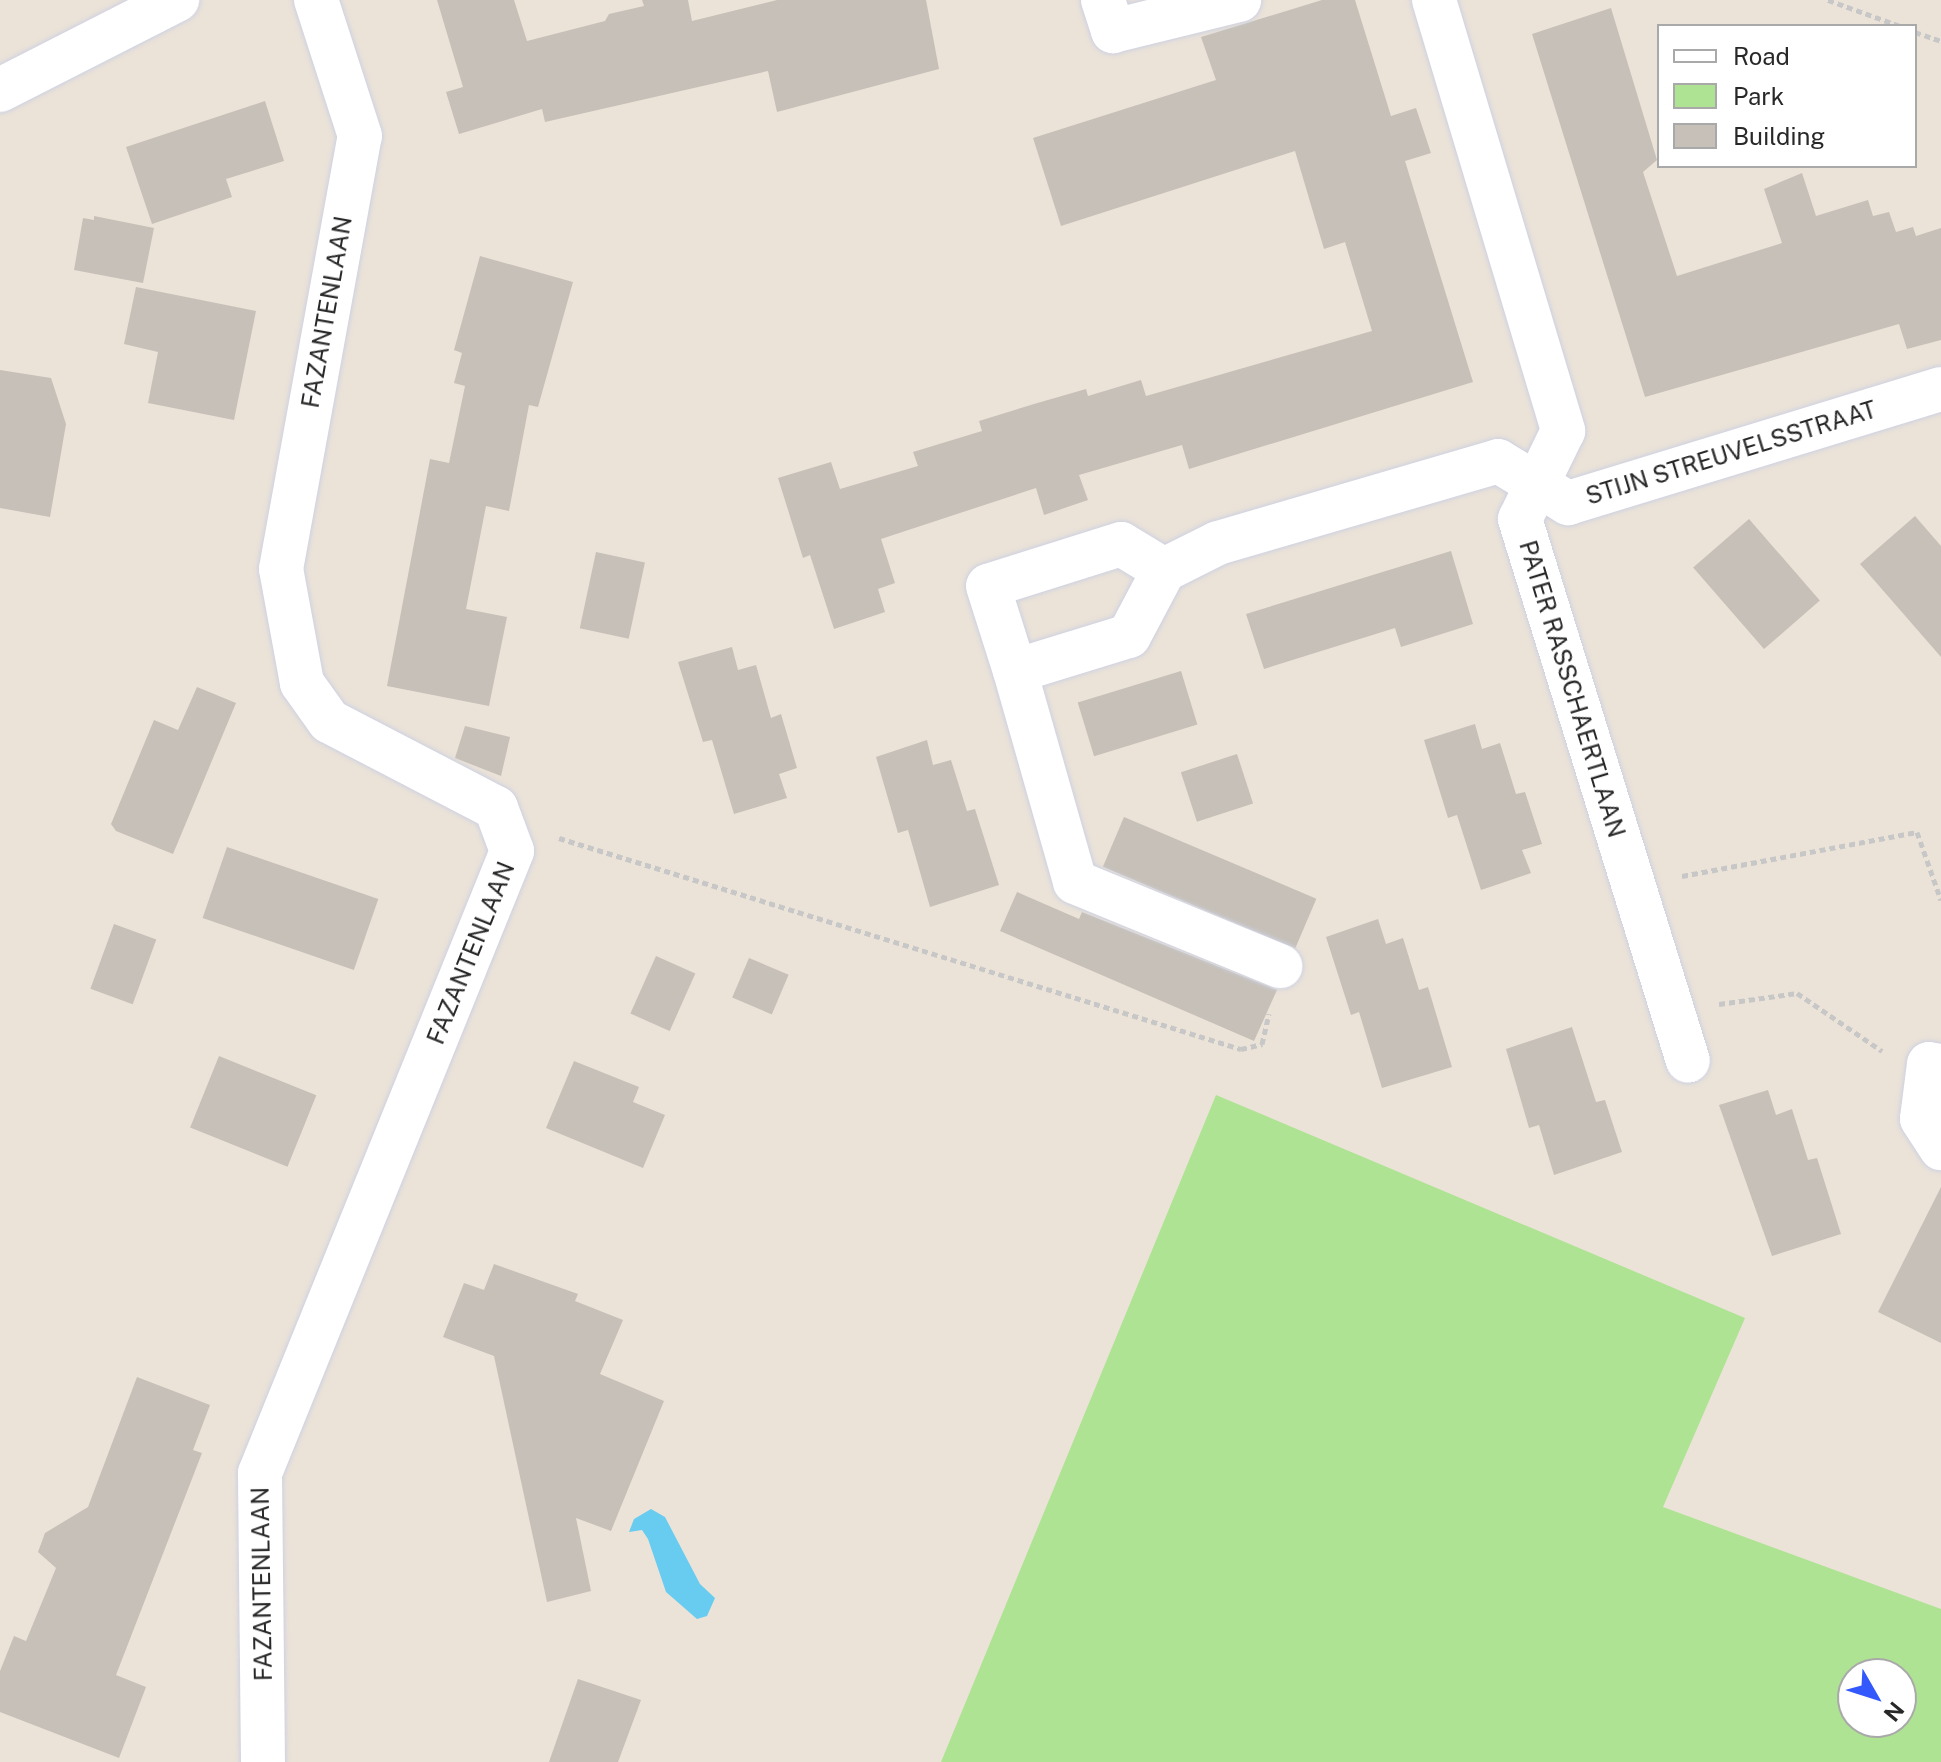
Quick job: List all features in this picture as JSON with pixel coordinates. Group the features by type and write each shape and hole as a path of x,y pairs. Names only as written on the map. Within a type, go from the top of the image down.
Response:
{"street":[{"path":"0,90 177,0"},
{"name":"FAZANTENLAAN","path":"263,1762 260,1473 512,851 496,808 329,721 302,683 281,569 360,136 316,0"},
{"path":"1103,0 1113,31 1239,0"},
{"name":"PATER RASSCHAERTLAAN","path":"1434,0 1563,431 1532,486 1520,519 1688,1061"},
{"name":"STIJN STREUVELSSTRAAT","path":"1164,570 1218,543 1498,461 1532,486 1568,503 1941,389"},
{"path":"1015,671 1129,636 1164,570 1121,544 988,586 1075,882 1280,966"},
{"path":"1934,1073 1922,1119 1941,1148"}],"path":[{"path":"1828,0 1894,24"},
{"path":"1917,33 1941,41"},
{"path":"500,820 1241,1049 1262,1044 1280,966"},
{"path":"1632,885 1917,832 1941,900"},
{"path":"1670,1011 1797,993 1934,1073"}],"green space":[{"path":"1216,1095 1745,1318 1663,1507 1941,1609 1941,1762 941,1762"}],"water":[{"path":"651,1509 665,1517 700,1584 715,1598 707,1616 697,1619 666,1592 648,1539 642,1530 629,1532 634,1519"}],"building":[{"path":"437,0 514,0 527,41 605,21 609,14 644,6 642,0 688,0 692,21 777,0 926,0 939,69 777,112 768,71 545,122 542,109 459,134 446,92 463,87"},
{"path":"1322,0 1355,0 1391,116 1416,108 1431,153 1405,161 1473,382 1189,469 1182,445 1079,475 1088,500 1044,515 1036,488 881,539 895,583 878,589 885,612 834,629 810,555 803,558 778,478 831,462 840,489 918,466 913,452 982,431 979,421 1034,404 1086,389 1088,396 1141,380 1146,396 1372,331 1345,242 1324,249 1295,151 1061,226 1033,138 1216,80 1201,37"},
{"path":"1611,8 1657,160 1643,172 1677,276 1782,243 1764,189 1802,173 1816,216 1868,200 1873,216 1889,212 1896,232 1913,227 1916,236 1941,228 1941,340 1907,349 1899,324 1645,397 1532,34"},
{"path":"265,101 284,161 226,179 232,197 152,224 126,147"},
{"path":"94,216 154,228 143,283 74,270 83,218 94,220"},
{"path":"480,256 573,282 538,407 529,405 509,511 486,506 466,609 507,617 489,706 387,686 430,459 449,463 465,386 454,383 462,353 454,350"},
{"path":"136,287 256,311 234,420 148,403 158,352 124,344"},
{"path":"0,370 51,378 66,424 50,517 0,508"},
{"path":"1915,516 1941,546 1941,657 1860,564"},
{"path":"1749,519 1820,601 1764,649 1693,568"},
{"path":"1451,551 1473,624 1401,647 1395,628 1264,669 1246,614"},
{"path":"596,552 645,562 629,639 580,628"},
{"path":"732,647 738,670 756,665 771,718 781,714 797,768 779,774 787,798 734,814 712,740 703,742 678,662"},
{"path":"1181,671 1197,725 1094,756 1078,703"},
{"path":"197,687 236,703 173,854 116,831 111,824 154,720 178,730"},
{"path":"1475,724 1482,749 1500,743 1516,794 1525,792 1542,844 1522,850 1531,873 1481,890 1457,815 1448,818 1424,740"},
{"path":"465,726 510,737 501,776 455,758"},
{"path":"927,740 933,765 951,760 967,811 975,809 999,885 930,907 908,830 898,833 876,757"},
{"path":"1237,754 1253,803 1197,822 1181,772"},
{"path":"1124,817 1316,899 1295,948 1103,867"},
{"path":"227,847 378,899 354,970 203,918"},
{"path":"1017,892 1079,919 1082,912 1277,990 1254,1041 1000,931"},
{"path":"1378,919 1386,944 1403,938 1419,990 1428,987 1452,1067 1382,1088 1359,1012 1351,1015 1326,937"},
{"path":"114,924 156,939 133,1004 90,989"},
{"path":"656,956 695,973 670,1031 630,1014"},
{"path":"749,958 789,975 772,1014 732,998"},
{"path":"1572,1027 1596,1102 1605,1100 1622,1152 1554,1175 1539,1125 1529,1128 1506,1049"},
{"path":"219,1056 316,1095 288,1167 190,1127"},
{"path":"574,1061 639,1087 633,1102 665,1115 643,1168 546,1128"},
{"path":"1768,1090 1776,1115 1792,1109 1808,1160 1817,1158 1841,1234 1772,1256 1719,1105"},
{"path":"1941,1187 1941,1343 1878,1312"},
{"path":"494,1264 578,1294 575,1301 623,1320 600,1374 664,1401 611,1531 576,1518 591,1591 547,1602 494,1356 443,1337 464,1283 484,1290"},
{"path":"137,1377 210,1405 193,1450 202,1453 116,1675 146,1687 119,1758 0,1712 0,1671 14,1636 26,1641 56,1568 38,1552 45,1533 88,1507"},
{"path":"578,1679 641,1700 618,1762 549,1762"}]}
